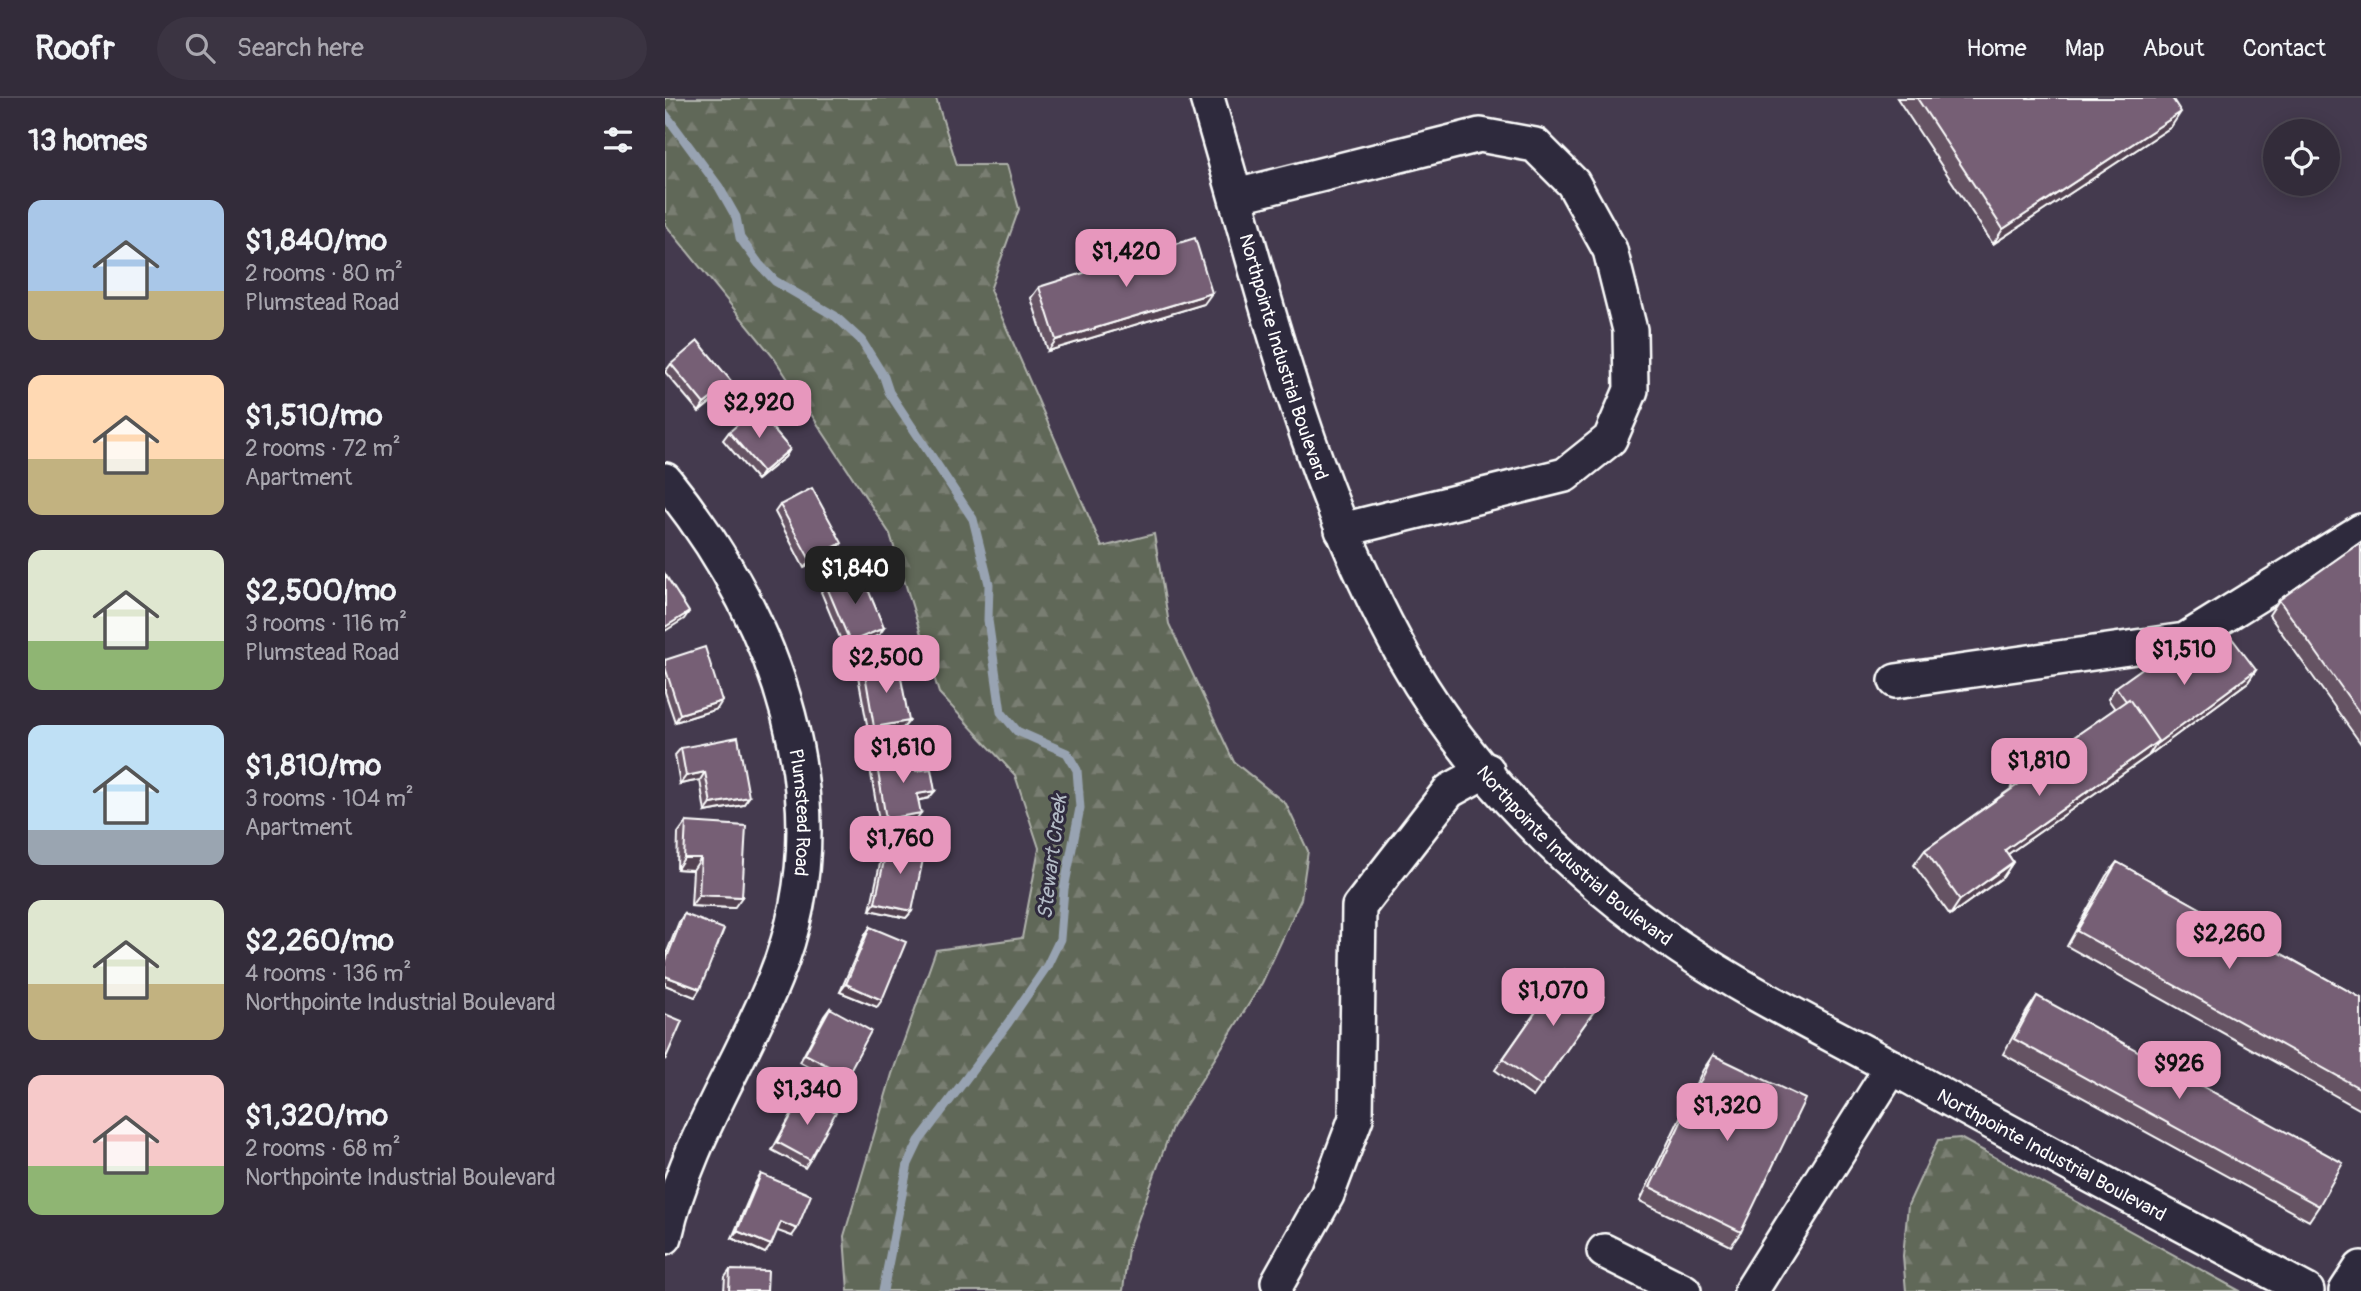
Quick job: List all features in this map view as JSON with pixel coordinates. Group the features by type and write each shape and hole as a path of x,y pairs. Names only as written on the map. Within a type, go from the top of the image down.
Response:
{"street":[{"name":"Northpointe Industrial Boulevard","path":"1207,98 1313,452 1365,582 1406,660 1448,724 1552,843 1613,899 1715,969 2307,1291"},
{"path":"1236,196 1480,135 1535,145 1573,183 1610,250 1630,330 1631,390 1610,439 1565,475 1342,530"},
{"name":"Plumstead Road","path":"665,480 709,539 761,634 784,691 799,751 804,808 804,855 791,937 775,980 692,1157 671,1209 665,1237"},
{"path":"1896,681 2185,640 2361,531"},
{"path":"1278,1282 1328,1195 1356,1118 1359,907 1449,791 1487,771"},
{"path":"1751,1291 1892,1067"},
{"path":"1604,1251 1684,1291"},
{"path":"2346,1291 2361,1268"}],"green space":[{"path":"665,98 936,98 957,165 1007,165 1019,209 990,290 1102,547 1154,534 1169,624 1234,762 1286,804 1308,851 1301,899 1262,983 1172,1127 1128,1248 1123,1291 848,1291 844,1236 892,1074 936,950 1022,938 1039,848 1015,775 939,693 890,534 774,358 665,224"},
{"path":"1960,1138 2240,1291 1906,1291 1903,1256 1908,1205 1938,1140"}],"building":[{"path":"1917,98 2172,98 2181,112 2003,229"},
{"path":"1195,238 1212,293 1056,340 1039,287"},
{"path":"698,341 732,382 704,404 671,364"},
{"path":"756,409 790,449 763,472 729,432"},
{"path":"812,488 842,543 810,560 780,505"},
{"path":"2361,542 2361,715 2279,600"},
{"path":"860,570 884,628 850,642 826,585"},
{"path":"665,574 689,612 665,627"},
{"path":"2231,637 2256,670 2156,744 2158,741 2129,699 2126,701 2116,687 2168,650 2184,672"},
{"path":"705,647 722,701 680,714 665,660"},
{"path":"898,662 909,721 874,727 864,668"},
{"path":"2129,699 2158,741 2005,850 2013,862 1960,900 1925,850 2026,779 2022,773"},
{"path":"738,737 749,797 711,804 705,772 686,776 681,748"},
{"path":"913,753 916,771 931,769 935,791 917,794 921,813 886,819 876,760"},
{"path":"686,822 746,826 742,897 699,895 701,858 684,858"},
{"path":"888,842 925,850 912,911 875,903"},
{"path":"2117,862 2361,998 2361,1089 2077,931"},
{"path":"684,914 724,929 700,989 665,976 665,963"},
{"path":"870,927 906,942 882,1000 846,984"},
{"path":"1565,970 1604,997 1541,1086 1503,1059"},
{"path":"2037,996 2343,1163 2319,1206 2014,1039"},
{"path":"830,1008 871,1031 847,1076 805,1054"},
{"path":"665,1014 682,1021 665,1060"},
{"path":"1713,1055 1805,1099 1741,1232 1650,1187"},
{"path":"803,1094 836,1112 810,1160 777,1142"},
{"path":"761,1174 811,1195 797,1229 781,1222 771,1245 737,1231"},
{"path":"730,1270 768,1271 767,1291 729,1291"}],"waterway":[{"name":"Stewart Creek","path":"665,114 719,187 736,217 740,238 759,264 775,281 835,316 861,340 884,377 889,392 973,519 989,584 988,620 1001,712 1017,731 1067,753 1077,770 1080,808 1064,889 1060,939 1047,966 1008,1023 919,1141 908,1164 883,1291"}]}
